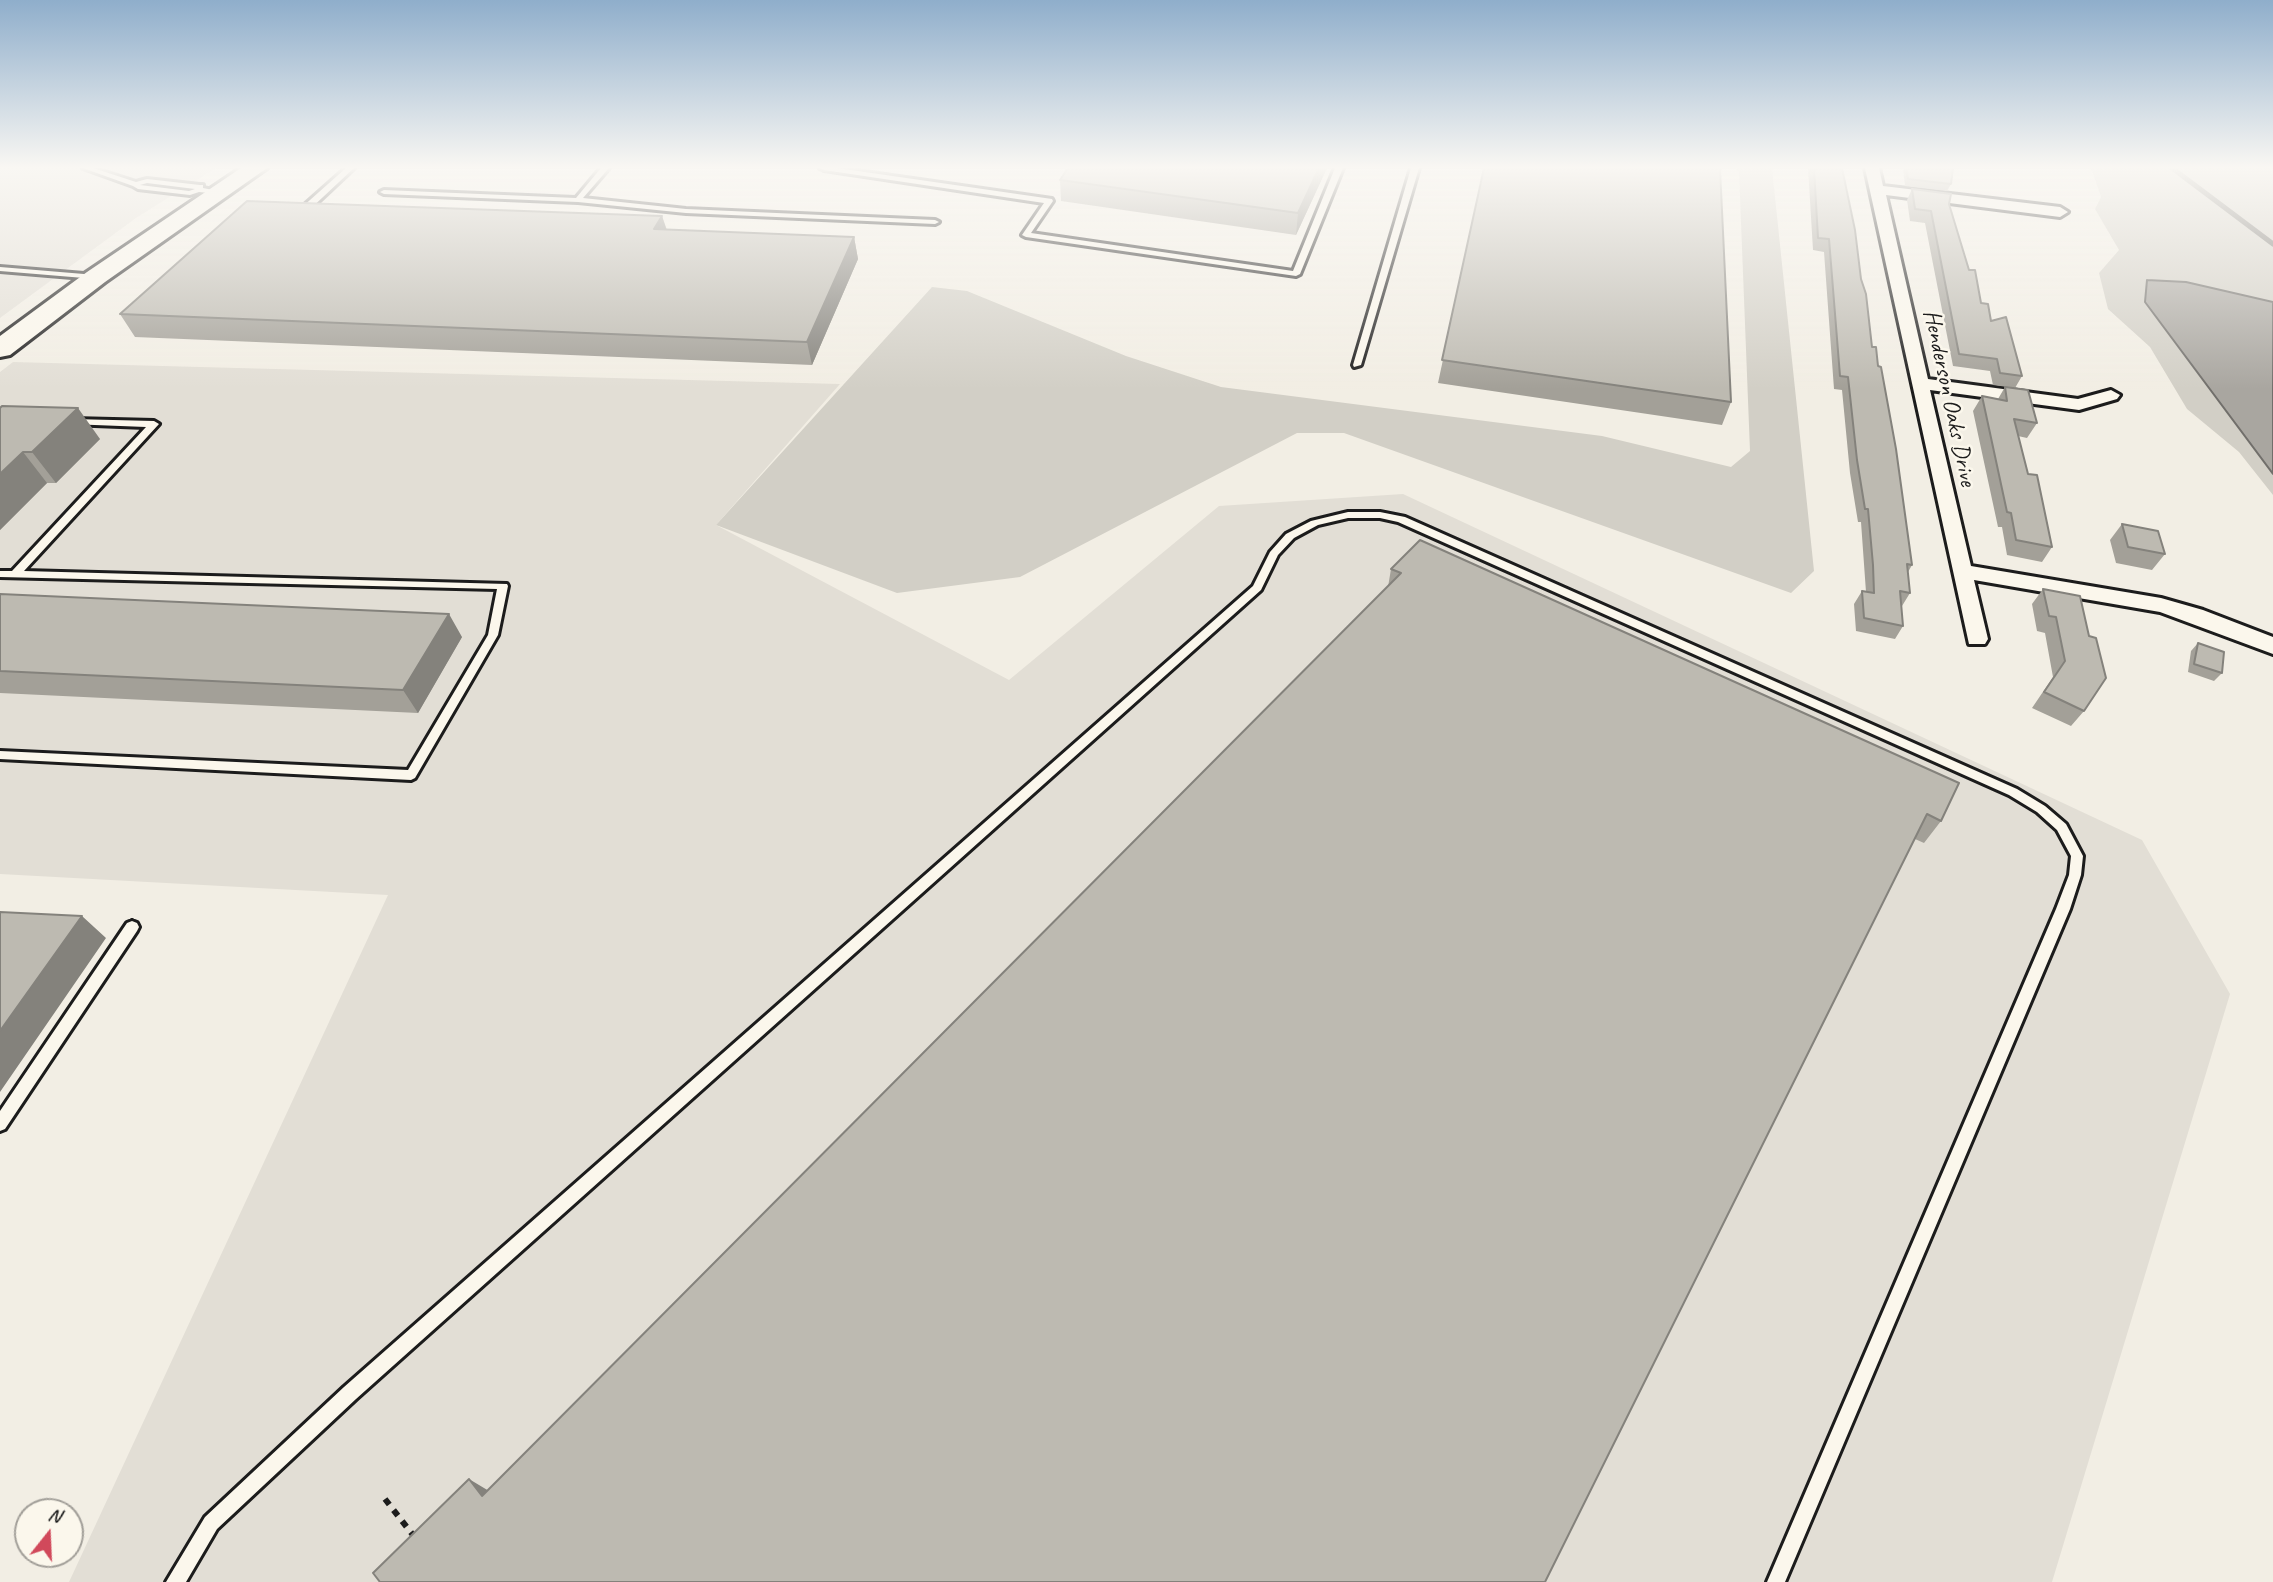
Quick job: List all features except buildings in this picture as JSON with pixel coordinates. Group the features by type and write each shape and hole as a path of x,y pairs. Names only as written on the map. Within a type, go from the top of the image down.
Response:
{"main road":[{"path":"0,349 142,242"}],"street":[{"name":"Henderson Oaks Drive","path":"1889,242 1977,639"},
{"path":"1920,383 2078,405 2111,395"},
{"path":"1962,571 2161,605 2273,646"}],"lane":[{"path":"1073,242 1296,274 1309,242"},
{"path":"1357,365 1393,242"},
{"path":"0,269 96,277"},
{"path":"15,574 154,424 57,422"},
{"path":"175,1582 211,1523 361,1384 1257,587 1274,554 1290,536 1315,523 1348,515 1380,515 1401,519 2013,792 2041,809 2062,827 2077,856 2075,875 2063,909 1776,1582"},
{"path":"0,574 503,586 493,635 411,775 0,755"},
{"path":"0,1124 132,927"}],"path":[{"path":"385,1499 418,1542"}],"shaded area":[{"path":"0,242 104,242 0,318"},
{"path":"1742,242 1780,242 1814,571 1791,593 1344,433 1297,433 1020,577 897,593 716,525 932,287 967,291 1126,356 1221,387 1602,436 1731,467 1750,451"},
{"path":"2114,242 2273,242 2273,302 2186,282 2145,302 2273,474 2273,495 2239,452 2187,409 2150,347 2108,309 2099,273 2119,250"},
{"path":"2147,280 2186,282 2273,302 2273,474 2145,302"},
{"path":"13,362 840,384 716,525 1009,680 1219,506 1403,494 2142,840 2230,994 2052,1582 69,1582 76,1568 84,1568 84,1550 388,895 0,874 0,372"}]}
